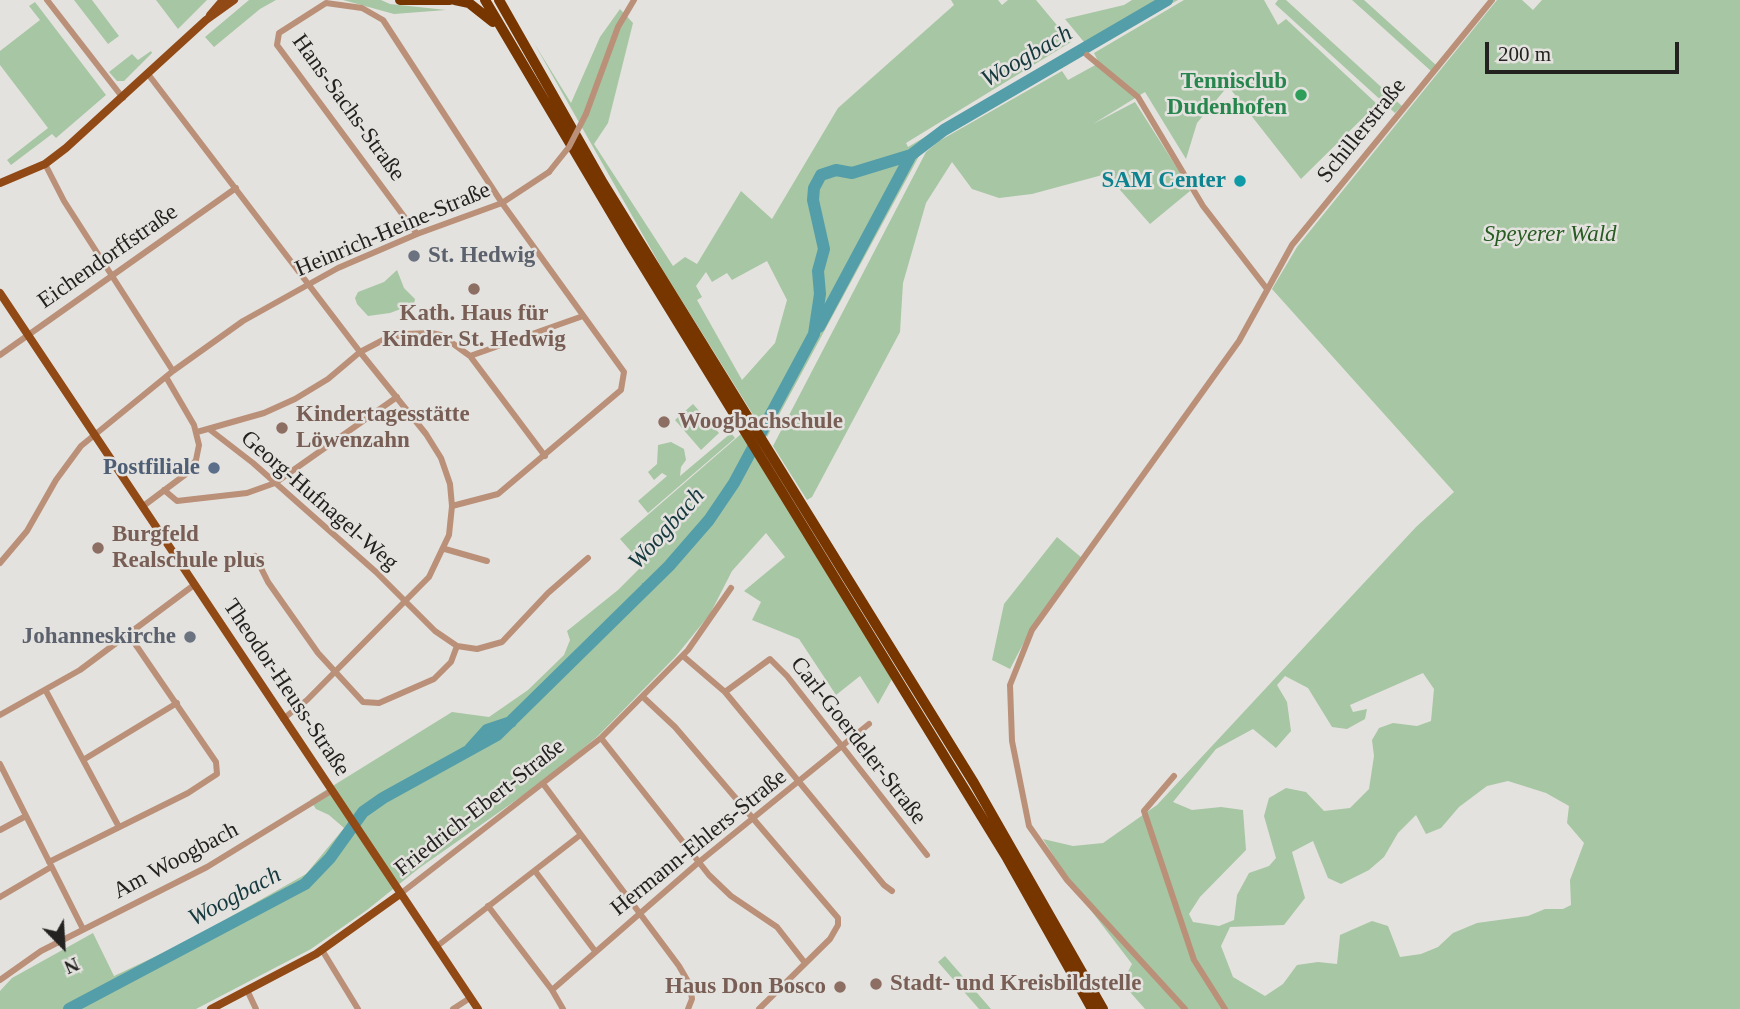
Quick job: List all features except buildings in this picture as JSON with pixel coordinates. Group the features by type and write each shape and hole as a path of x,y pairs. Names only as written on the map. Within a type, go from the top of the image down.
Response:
{"highway":[{"path":"400,0 452,0 469,3 484,12 503,32"},
{"path":"485,0 608,211 779,485 1027,872 1103,1009"},
{"path":"499,0 603,183 784,474 898,668"},
{"path":"505,0 509,19"},
{"path":"912,690 1093,1009"}],"main road":[{"path":"0,183 45,164 148,74 206,20 223,0"},
{"path":"206,20 234,0"},
{"name":"Theodor-Heuss-Straße","path":"0,293 478,1009"},
{"name":"Friedrich-Ebert-Straße","path":"211,1009 323,950 400,894"}],"street":[{"path":"47,0 123,97"},
{"name":"Heinrich-Heine-Straße","path":"0,563 27,531 70,458 173,371 246,318 307,283 417,234 502,203 549,172 569,147 586,114 618,27 635,0"},
{"name":"Schillerstraße","path":"1185,1009 1067,880 1029,826 1012,741 1010,685 1032,630 1239,341 1292,245 1492,0"},
{"name":"Hans-Sachs-Straße","path":"417,234 277,45 276,36 326,4 362,8 383,20 502,203"},
{"path":"1087,55 1138,98 1203,206 1267,289"},
{"path":"148,74 359,352 397,397 441,458 448,474 452,506 445,549 429,577 335,672 283,719"},
{"path":"45,164 64,201 173,371"},
{"name":"Eichendorffstraße","path":"0,355 236,188"},
{"path":"452,506 498,494 612,398 624,383 624,372 502,203"},
{"path":"470,356 583,316"},
{"path":"197,432 264,413 295,399 328,379 359,352 396,335 420,332 441,335 470,356 545,456"},
{"path":"142,507 186,474 196,460 199,445 197,432 166,377"},
{"path":"164,491 177,501 247,493 275,483 397,397"},
{"name":"Georg-Hufnagel-Weg","path":"209,429 275,483 457,646"},
{"path":"445,549 486,561"},
{"path":"255,556 268,582 335,672 358,699 374,704 434,679 451,662 457,646 477,649 502,642 548,593 588,558"},
{"path":"0,715 46,691 129,635 194,585"},
{"name":"Friedrich-Ebert-Straße","path":"400,894 544,785 601,738 683,656 730,588"},
{"path":"0,897 50,864 197,788 214,778 219,770 177,703 129,635"},
{"path":"683,656 725,692 892,891"},
{"name":"Carl-Goerdeler-Straße","path":"725,692 770,659 843,746 927,855"},
{"path":"46,691 119,827"},
{"path":"643,697 674,727 839,921 830,939 759,1009"},
{"path":"83,760 177,703"},
{"name":"Hermann-Ehlers-Straße","path":"552,990 699,862 870,724"},
{"path":"601,738 699,862 731,896 777,927 805,963"},
{"path":"0,765 83,929"},
{"path":"1174,776 1144,811 1194,960 1224,1009"},
{"path":"544,785 579,836 680,966 690,985 692,999 688,1009"},
{"name":"Am Woogbach","path":"1,976 41,951 207,867 331,791"},
{"path":"0,830 26,816"},
{"path":"436,947 579,836"},
{"path":"535,871 595,951"},
{"path":"488,906 552,990 563,1009"},
{"path":"323,950 358,1009"},
{"path":"247,990 256,1009"},
{"path":"453,1009 470,998"}],"green space":[{"path":"74,0 92,0 119,36 108,44"},
{"path":"156,0 207,0 178,29"},
{"path":"249,0 276,0 260,9 214,47 205,37"},
{"path":"343,0 381,0 390,4 446,10 394,14"},
{"path":"951,0 998,0 1002,5 1008,0 1036,0 1071,42 906,143 908,147 1084,42 1065,19 1124,5 1132,0 1178,0 925,145 767,437 664,272 534,43 571,103 600,37 620,9 633,23 608,123 594,144 673,266 685,257 697,264 741,191 772,219 838,108 954,5","holes":["767,261 787,300 775,343 742,380 697,300 702,297 696,286 706,272 712,282 727,273 732,280"]},
{"path":"1184,0 1264,0 1278,25 1286,19 1377,104 1301,179 1228,86 1197,123 1186,159 1145,92 1093,124 1135,102 1179,171 1190,191 1150,224 1106,174 1032,194 999,198 972,189 952,162 926,203 903,283 900,332 812,497 807,500 773,446 926,152 939,141 1062,71 1068,80 1099,63 1094,53"},
{"path":"1278,0 1286,0 1402,106 1395,113 1275,4"},
{"path":"1352,0 1364,0 1436,65 1431,71"},
{"name":"Speyerer Wald","path":"1497,0 1522,0 1533,10 1542,0 1740,0 1740,1009 1145,1009 1122,983 1132,964 1073,887 1043,839 1073,846 1103,843 1157,805 1416,527 1454,492 1272,289 1297,247","holes":["1423,673 1434,689 1431,721 1417,726 1393,723 1379,728 1372,740 1374,756 1369,789 1350,808 1324,811 1306,792 1286,788 1269,798 1264,816 1276,858 1269,866 1249,873 1237,895 1234,920 1219,926 1193,922 1189,914 1200,897 1246,850 1243,810 1221,807 1192,810 1173,802 1216,749 1253,729 1276,748 1291,731 1287,702 1277,685 1285,676 1308,688 1332,727 1347,729 1365,719 1367,709 1353,712 1350,705","1508,781 1546,793 1569,806 1567,823 1584,843 1570,880 1571,905 1563,909 1545,909 1528,916 1477,923 1453,933 1438,947 1421,954 1400,957 1388,926 1372,921 1340,935 1337,964 1318,962 1297,965 1283,984 1265,996 1233,977 1221,946 1230,927 1284,925 1305,898 1292,852 1313,841 1328,878 1341,884 1369,870 1384,857 1398,833 1416,815 1426,834 1441,828 1459,807 1487,786"]},
{"path":"35,2 106,95 56,138 52,134 11,165 7,160 48,128 0,65 0,51 40,20 29,6"},
{"path":"151,51 124,81 117,81 109,72 132,54 138,60"},
{"path":"397,270 404,288 415,299 414,304 390,313 368,316 357,304 355,298 358,292 384,282"},
{"path":"693,404 719,433 701,450 675,420"},
{"path":"731,433 735,438 648,513 638,501 667,476 662,473 654,480 648,472 657,464 658,445 671,442 684,449 686,460 681,467 680,476"},
{"path":"741,434 892,679 878,704 860,676 836,695 799,639 752,620 761,602 744,591 785,557 766,533 732,571 710,614 676,656 598,736 542,782 418,869 367,910 311,949 196,1009 0,1009 0,991 12,978 93,933 114,976 186,942 306,874 344,828 329,815 316,809 310,800 452,712 489,717 528,690 564,655 570,640 567,631 618,590 643,565 620,539"},
{"path":"1057,537 1082,558 1032,627 1010,669 992,660 1004,604"},
{"path":"945,956 991,1009 979,1009 938,962"}],"waterway":[{"name":"Woogbach","path":"69,1009 305,884 330,858 363,812 383,798 497,735 669,566 709,520 734,483 814,334 820,294 818,271 824,249 813,200 814,188 821,175 836,170 852,173 911,155 944,130 1167,0"},
{"name":"Woogbach","path":"819,327 911,155"},
{"name":"Woogbach","path":"643,584 644,589"},
{"name":"Woogbach","path":"470,749 487,730 511,722"}],"place":[{"name":"Tennisclub Dudenhofen","path":"1301,95"},
{"name":"SAM Center","path":"1240,181"},
{"name":"St. Hedwig","path":"414,256"},
{"name":"Kath. Haus für Kinder St. Hedwig","path":"474,289"},
{"name":"Woogbachschule","path":"664,422"},
{"name":"Kindertagesstätte Löwenzahn","path":"282,428"},
{"name":"Postfiliale","path":"214,468"},
{"name":"Burgfeld Realschule plus","path":"98,548"},
{"name":"Johanneskirche","path":"190,637"},
{"name":"Stadt- und Kreisbildstelle","path":"876,984"},
{"name":"Haus Don Bosco","path":"840,987"}]}
